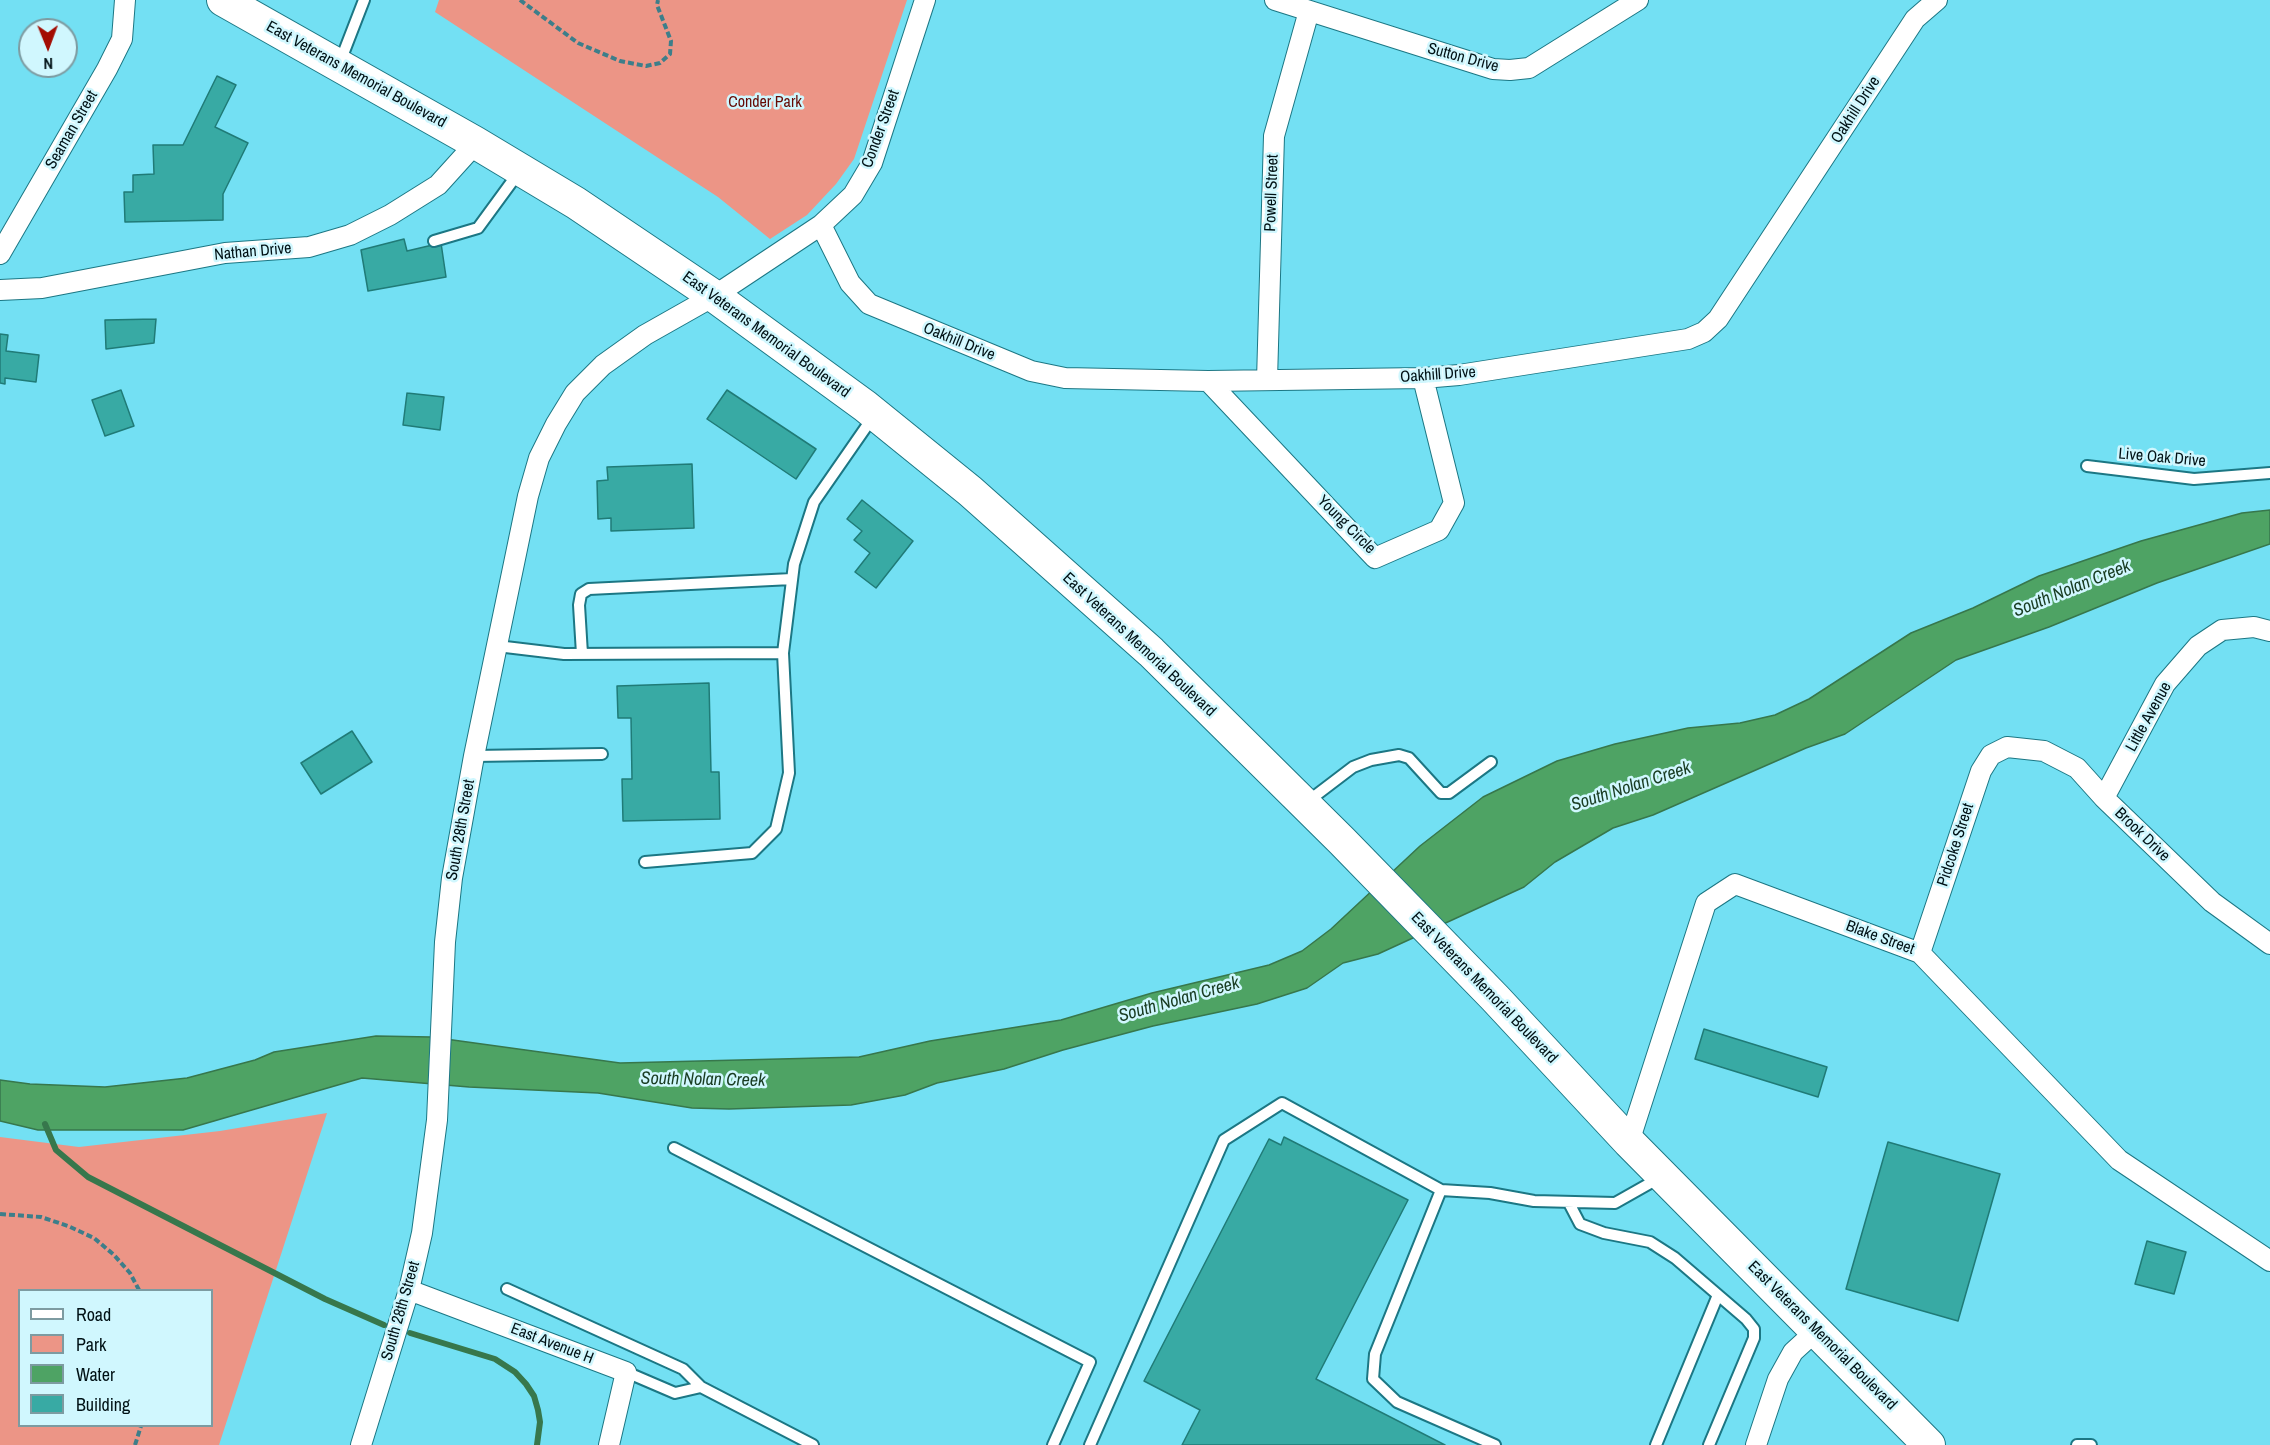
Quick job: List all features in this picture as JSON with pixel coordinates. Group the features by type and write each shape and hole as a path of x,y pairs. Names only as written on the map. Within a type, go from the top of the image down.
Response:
{"main road":[{"name":"East Veterans Memorial Boulevard","path":"223,0 476,143 576,203 714,296 875,414 970,490 1151,652 1342,841 1495,998 1629,1142 1929,1445"}],"street":[{"name":"Seaman Street","path":"0,254 122,39 125,0"},
{"name":"Conder Street","path":"714,296 821,225 853,195 872,163 925,0"},
{"name":"Sutton Drive","path":"1275,0 1493,69 1510,70 1529,68 1638,0"},
{"name":"Oakhill Drive","path":"821,225 850,283 869,304 1031,371 1065,378 1208,381 1424,378 1471,373 1688,339 1704,332 1718,319 1915,19 1936,0"},
{"name":"Powell Street","path":"1267,380 1274,136 1309,11"},
{"name":"Nathan Drive","path":"0,290 42,288 225,253 309,247 350,235 438,185 476,143"},
{"name":"South 28th Street","path":"361,1445 408,1290 422,1233 437,1120 447,913 474,756 528,496 539,458 575,393 603,365 645,335 714,296"},
{"name":"Young Circle","path":"1208,381 1375,558 1438,530 1454,503 1424,378"},
{"name":"Little Avenue","path":"2104,798 2165,684 2198,646 2222,630 2254,627 2270,631"},
{"name":"Brook Drive","path":"2007,747 2044,751 2077,768 2104,798 2212,903 2270,944"},
{"name":"Pidcoke Street","path":"1920,953 1981,771 1991,755 2007,747"},
{"name":"Blake Street","path":"1629,1142 1706,903 1735,884 1920,953 2119,1160 2270,1261"},
{"name":"East Avenue H","path":"408,1290 626,1372"},
{"path":"1756,1445 1778,1379 1793,1352 1817,1330"},
{"path":"609,1445 626,1372"}],"lane":[{"path":"339,66 364,0"},
{"path":"434,241 478,228 521,170"},
{"path":"645,862 752,853 776,829 789,773 783,653 794,564 814,502 875,414"},
{"name":"Live Oak Drive","path":"2087,466 2194,478 2270,473"},
{"path":"582,654 579,605 581,594 589,588 792,579"},
{"path":"497,646 582,654 783,653"},
{"path":"474,756 602,754"},
{"path":"1304,804 1353,766 1371,760 1399,755 1409,758 1440,793 1449,793 1491,762"},
{"path":"1090,1445 1224,1140 1282,1103 1441,1190 1569,1203 1615,1203 1664,1176"},
{"path":"674,1148 1090,1362 1053,1445"},
{"path":"1441,1190 1376,1354 1373,1378 1397,1402 1495,1445"},
{"path":"1569,1203 1580,1224 1604,1233 1650,1242 1675,1258 1746,1319 1754,1329 1754,1338 1709,1445"},
{"path":"507,1289 683,1370 701,1387 813,1445"},
{"path":"1656,1445 1718,1294"},
{"path":"626,1372 675,1393 701,1387"},
{"path":"2077,1445 2091,1445"}],"path":[{"path":"520,0 578,43 620,61 646,66 660,63 670,54 671,41 657,5 658,0"},
{"path":"0,1214 41,1217 94,1238 130,1273 138,1289"},
{"path":"135,1445 140,1427"}],"green space":[{"name":"Conder Park","path":"439,0 907,0 854,159 836,184 807,215 770,239 718,197 435,12"},
{"path":"327,1113 219,1445 0,1445 0,1137 79,1147 220,1131"}],"water":[{"name":"South Nolan Creek","path":"2270,510 2270,544 2157,583 2049,627 1956,660 1845,734 1806,748 1653,815 1613,828 1555,862 1524,887 1378,954 1343,963 1307,988 1257,1004 1153,1026 1063,1050 1004,1069 937,1083 905,1095 851,1105 692,1108 598,1093 469,1087 362,1078 183,1130 38,1130 0,1121 0,1080 30,1084 105,1087 187,1078 255,1060 274,1052 376,1036 431,1037 620,1063 859,1057 930,1041 1061,1020 1152,993 1269,965 1302,951 1331,929 1420,846 1483,797 1557,761 1615,744 1688,728 1740,723 1775,715 1809,699 1911,633 1973,608 2039,576 2141,541 2242,513"}],"building":[{"path":"217,76 236,85 215,127 248,143 223,194 223,220 125,222 124,192 133,192 133,175 154,174 153,145 183,145"},
{"path":"404,239 407,251 441,243 446,277 368,291 361,250"},
{"path":"156,319 154,343 106,349 105,320"},
{"path":"0,334 8,335 6,351 39,355 36,382 5,378 5,384 0,383"},
{"path":"121,390 134,426 105,436 92,400"},
{"path":"727,390 816,449 796,479 707,419"},
{"path":"407,393 444,397 440,430 403,425"},
{"path":"692,464 694,528 611,531 611,518 598,519 597,481 608,480 607,467"},
{"path":"862,500 913,541 876,588 855,572 870,553 854,540 862,531 847,519"},
{"path":"709,683 711,772 719,772 720,819 623,821 622,779 632,779 631,718 618,718 617,686"},
{"path":"352,731 372,762 321,794 301,763"},
{"path":"1704,1029 1827,1067 1818,1097 1695,1059"},
{"path":"1284,1137 1408,1200 1316,1379 1445,1445 1182,1445 1200,1410 1144,1381 1269,1139 1281,1145"},
{"path":"1888,1142 2000,1174 1958,1321 1846,1289"},
{"path":"2147,1241 2186,1252 2174,1294 2135,1284"}],"waterway":[{"path":"45,1124 56,1150 88,1177 325,1299 384,1325"},
{"path":"410,1333 495,1359 515,1372 534,1396 540,1422 537,1445"}]}
